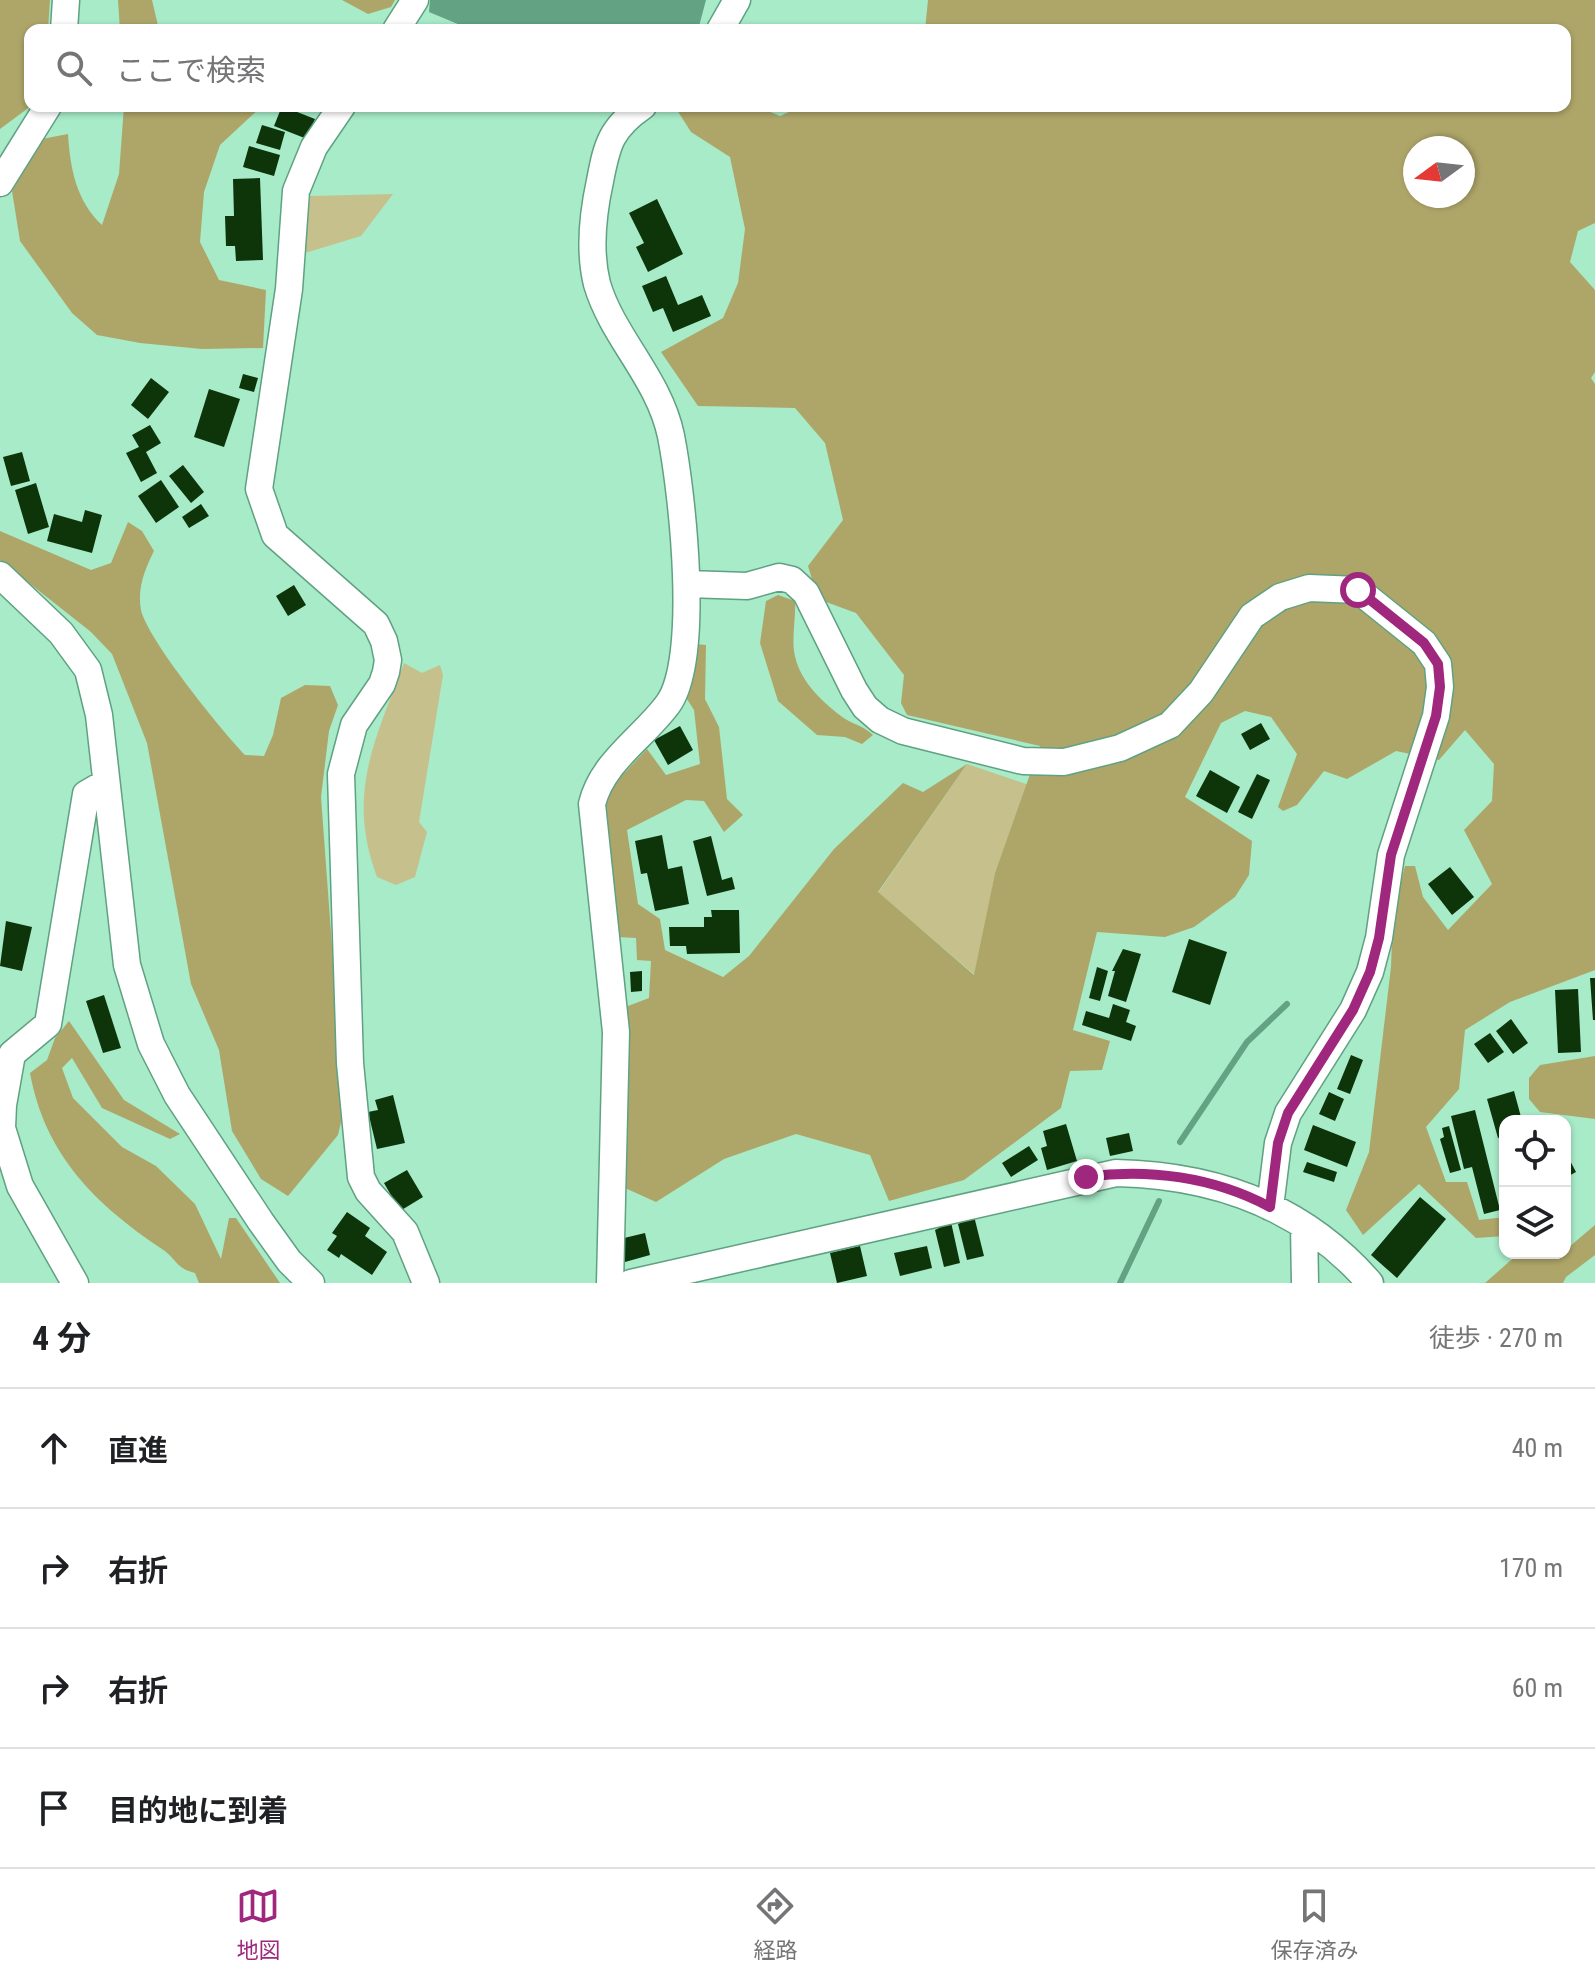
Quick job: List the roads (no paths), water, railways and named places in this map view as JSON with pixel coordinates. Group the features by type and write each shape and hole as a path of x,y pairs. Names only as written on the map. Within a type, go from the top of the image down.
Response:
{"street":[{"path":"64,24 66,0"},
{"path":"400,24 415,0"},
{"path":"723,24 737,0"},
{"path":"0,183 44,112"},
{"path":"338,112 314,147 296,191 289,289 259,489 275,535 376,624 388,660 382,684 354,725 341,774 350,1063 361,1177 368,1191 405,1232 426,1283"},
{"path":"610,1283 616,1032 592,804 603,776 670,702 686,652 687,584 671,436 661,401 608,307 598,284 594,262 596,207 605,154 613,131 636,112"},
{"path":"0,575 61,633 88,670 99,715 127,965 151,1044 177,1095 261,1222 289,1261 311,1283"},
{"path":"687,584 747,586 779,577 792,580 806,593 854,690 865,707 880,720 903,731 1023,761 1064,762 1120,748 1170,725 1201,692 1252,616 1280,597 1309,588 1358,590 1424,643 1438,664 1440,687 1436,716 1391,855 1373,961 1353,1010 1288,1113 1278,1143 1270,1207"},
{"path":"75,1283 20,1186 2,1128 3,1105 12,1054 48,1024 86,794 105,783"},
{"path":"631,1283 1116,1173 1194,1180 1244,1193 1304,1226 1340,1252 1370,1283"},
{"path":"1304,1226 1305,1283"}],"waterway":[{"path":"1180,1142 1247,1042 1287,1004"},
{"path":"1120,1283 1159,1201"}]}
